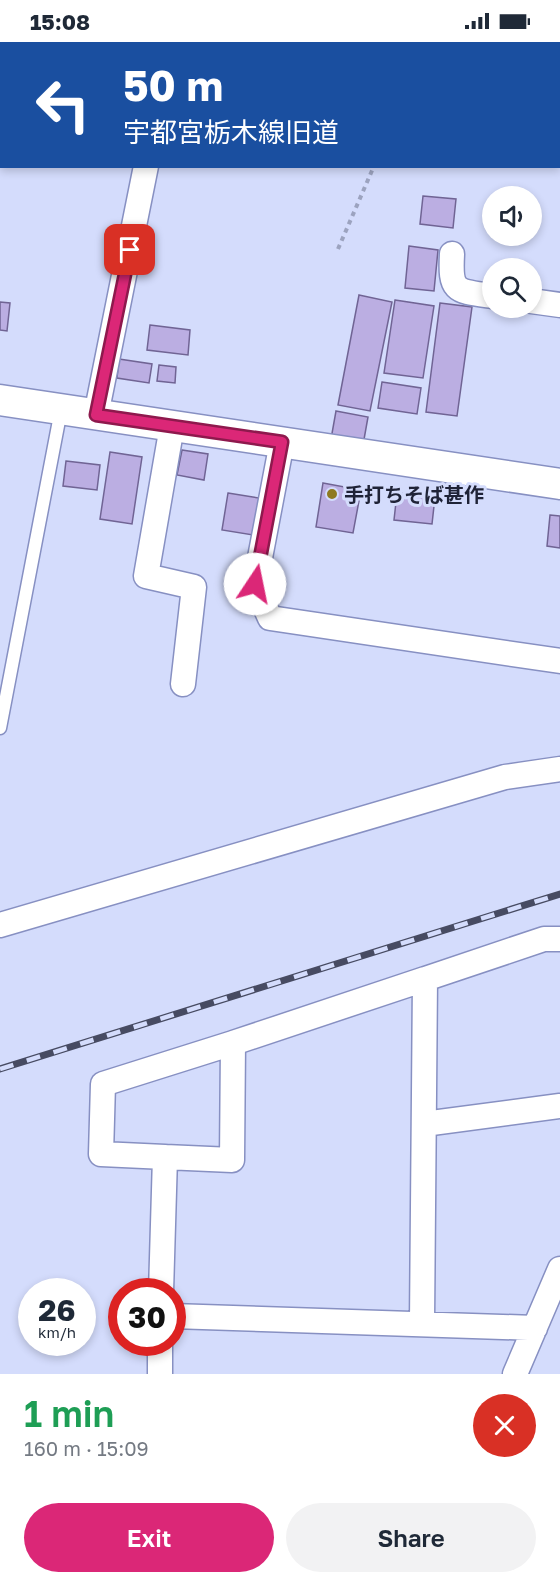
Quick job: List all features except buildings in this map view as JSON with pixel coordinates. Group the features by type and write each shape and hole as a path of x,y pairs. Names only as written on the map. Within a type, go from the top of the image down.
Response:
{"street":[{"path":"96,415 146,168"},
{"path":"452,254 451,280 456,287 467,293 482,295"},
{"path":"542,303 560,305"},
{"path":"0,400 560,484"},
{"path":"172,426 146,576 194,587 183,684"},
{"path":"282,442 255,584 270,618 560,661"},
{"path":"0,925 505,777 560,769"},
{"path":"233,1043 232,1160 101,1154 103,1083 233,1043 544,939 560,939"},
{"path":"422,1322 425,979"},
{"path":"424,1124 560,1107"},
{"path":"161,1278 165,1157"},
{"path":"515,1374 560,1269"},
{"path":"186,1316 422,1322 535,1328"},
{"path":"160,1356 160,1374"}],"lane":[{"path":"0,728 62,410"}],"path":[{"path":"338,249 374,168"}],"railway":[{"path":"0,1069 560,894"}],"place":[{"name":"手打ちそば甚作","path":"332,494"}],"route":[{"path":"130,250 96,415 282,442 255,584"}]}
